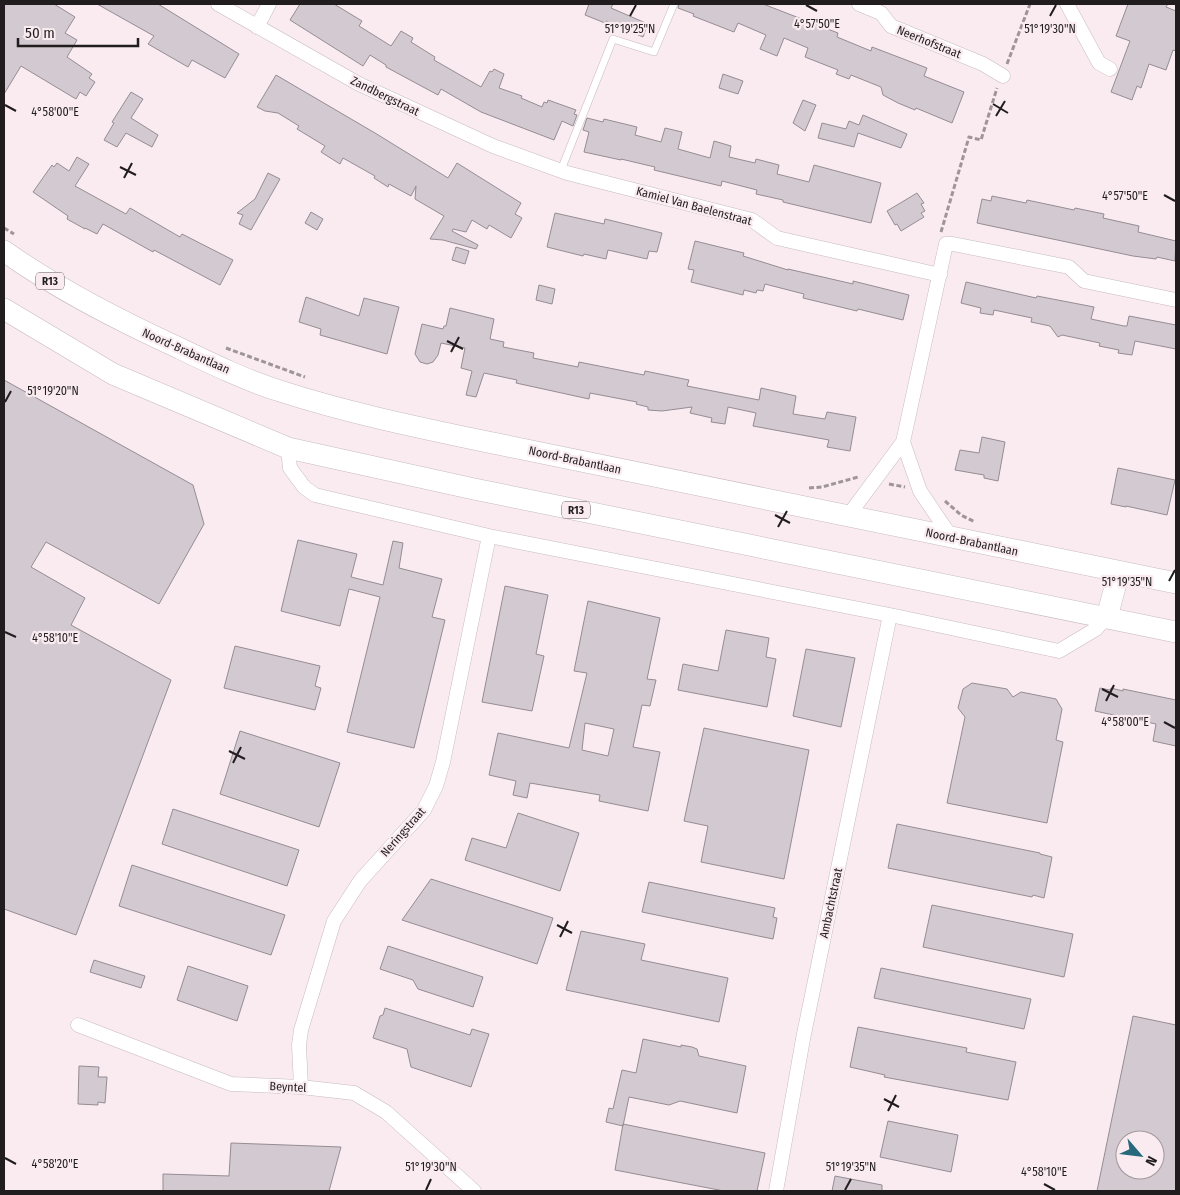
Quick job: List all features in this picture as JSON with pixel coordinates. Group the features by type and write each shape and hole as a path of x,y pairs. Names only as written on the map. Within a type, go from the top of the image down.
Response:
{"main road":[{"name":"Noord-Brabantlaan","path":"10,243 71,294 98,310 204,360 278,391 376,418 441,432 1176,583"},
{"name":"R13","path":"4,309 113,374 288,448 474,489 1176,632"},
{"path":"1107,618 1119,572"}],"street":[{"name":"Zandbergstraat","path":"218,4 359,84 455,130 493,146 561,170"},
{"path":"258,27 269,4"},
{"name":"Neerhofstraat","path":"858,4 881,13 891,26 983,64 1003,76"},
{"path":"1067,4 1099,63 1110,69"},
{"name":"Kamiel Van Baelenstraat","path":"561,170 752,220 777,238 940,276"},
{"path":"848,516 903,442 946,244 1069,267 1084,281 1176,300"},
{"path":"903,442 920,491 951,537"},
{"path":"288,448 290,468 304,487 315,495 489,536 890,615 1059,651 1096,629 1107,618"},
{"name":"Neringstraat","path":"301,1087 299,1045 301,1030 334,920 360,881 424,810 436,786 444,762 489,536"},
{"name":"Ambachtstraat","path":"776,1191 803,1039 890,615"},
{"name":"Beyntel","path":"78,1025 232,1084 301,1087 354,1093 386,1112 474,1191"}],"lane":[{"path":"561,170 613,39 654,52 674,4"}],"path":[{"path":"946,244 940,238 942,227 969,136 981,140 996,89 1003,76 1030,4"},
{"path":"4,228 10,243"},
{"path":"219,345 313,380"},
{"path":"801,487 816,488 858,477 874,480 938,495 961,515 969,520 984,524"}],"building":[{"path":"4,4 54,4 75,17 65,33 77,40 67,57 92,74 89,78 95,82 86,96 80,92 76,99 21,66 4,94"},
{"path":"97,4 158,4 239,54 225,78 192,60 188,67 148,44 154,36"},
{"path":"300,4 334,4 362,21 359,26 391,46 401,31 413,38 411,42 435,57 434,60 481,87 490,71 492,72 494,69 504,74 499,88 522,96 521,98 542,107 544,102 547,103 548,100 576,110 574,114 577,115 573,126 562,121 554,140 481,112 441,89 438,95 386,67 386,65 370,55 363,66 290,20"},
{"path":"589,4 613,4 611,8 648,24 643,37 606,21 605,23 585,15"},
{"path":"679,4 763,4 838,33 837,37 871,51 872,47 927,68 924,76 964,92 952,123 916,108 915,110 898,103 883,95 881,87 851,75 849,79 836,74 838,70 805,57 808,48 784,38 777,56 760,49 766,35 738,23 734,32 693,16 694,14 678,8"},
{"path":"1128,4 1168,4 1166,7 1176,11 1176,51 1173,50 1166,70 1149,64 1141,88 1137,86 1132,100 1111,92 1130,41 1116,36"},
{"path":"723,74 743,81 738,94 719,88"},
{"path":"276,75 448,178 457,163 521,203 515,214 522,218 511,238 489,225 487,229 472,220 466,232 453,229 452,231 478,245 476,249 443,240 430,239 444,216 415,199 416,186 411,196 389,184 388,187 374,178 375,176 343,158 340,164 321,152 325,146 297,129 299,126 278,113 265,111 257,107"},
{"path":"131,92 143,99 131,118 158,135 152,147 126,133 117,147 104,140 114,123 112,122"},
{"path":"803,100 816,105 805,131 793,123"},
{"path":"863,115 907,134 901,148 858,133 854,147 818,138 822,123 846,129 849,121 859,125"},
{"path":"587,118 603,122 604,119 637,127 635,135 661,142 665,128 682,132 678,149 710,158 714,141 731,146 729,157 755,163 756,159 779,165 777,174 809,182 814,165 881,183 871,223 783,202 783,200 756,194 757,190 722,181 721,186 654,170 655,167 584,152 589,132 583,130"},
{"path":"77,157 89,164 75,186 126,214 130,208 180,237 182,234 233,260 220,285 154,250 153,252 103,224 97,234 85,229 67,219 68,216 33,192 52,165 54,167 57,163 69,171"},
{"path":"268,173 280,179 251,230 239,224 243,215 237,213 255,199"},
{"path":"917,193 924,203 921,204 925,211 921,213 924,217 901,231 887,211"},
{"path":"992,196 1026,203 1027,200 1074,210 1075,208 1104,214 1103,218 1139,226 1138,232 1176,241 1175,261 1157,257 1156,259 1133,256 977,223 982,199 991,201"},
{"path":"311,212 323,219 317,230 305,223"},
{"path":"555,213 604,224 605,219 662,233 657,252 649,251 647,259 608,250 606,259 584,254 583,256 547,247"},
{"path":"695,241 744,253 743,256 788,270 853,284 853,281 909,295 903,320 803,298 804,294 765,284 763,291 757,290 756,293 744,290 743,295 691,282 694,270 688,269"},
{"path":"456,247 469,251 465,264 452,260"},
{"path":"966,282 1036,298 1037,296 1094,307 1091,319 1124,326 1127,326 1129,316 1176,325 1176,349 1135,341 1132,355 1118,353 1119,350 1099,346 1100,343 1062,335 1058,337 1050,326 1031,322 1032,318 994,310 993,315 980,313 981,308 961,303"},
{"path":"539,285 555,289 552,304 536,300"},
{"path":"306,297 359,316 364,298 399,307 387,354 320,335 321,329 299,322"},
{"path":"450,308 494,319 490,339 504,342 503,347 534,353 533,358 578,367 579,362 644,375 645,371 689,380 687,386 759,400 761,388 796,396 793,414 825,419 827,412 856,417 850,451 827,447 829,440 753,426 756,413 728,407 725,424 711,422 712,418 690,413 692,407 662,411 648,410 648,407 636,404 637,402 590,393 589,399 516,383 517,380 484,373 476,397 466,395 472,371 461,368 465,348 441,343 438,355 433,362 427,364 420,362 415,354 422,324 443,329 446,326"},
{"path":"4,380 193,485 204,524 159,604 46,542 31,567 85,598 71,625 171,680 76,935 4,909"},
{"path":"982,437 1005,442 998,481 984,478 984,475 955,470 960,450 979,453"},
{"path":"1118,468 1175,480 1167,515 1111,504"},
{"path":"298,540 357,554 351,577 383,585 393,541 403,543 399,568 442,579 432,617 445,620 414,748 347,732 380,597 349,589 340,626 281,611"},
{"path":"505,586 548,595 536,654 544,656 532,711 482,702"},
{"path":"588,601 660,618 647,679 656,680 650,706 642,705 633,747 660,752 648,811 599,801 600,795 530,783 527,798 513,795 516,781 489,775 498,733 569,748 587,673 574,671","holes":["585,723 614,729 608,756 582,750"]},
{"path":"726,630 769,638 766,657 776,659 767,707 678,690 683,664 718,671"},
{"path":"235,646 320,666 315,686 321,688 315,710 224,688"},
{"path":"806,649 855,658 841,727 793,716"},
{"path":"972,683 1007,689 1013,697 1021,692 1056,699 1062,709 1056,740 1063,742 1047,823 947,803 965,717 958,708 963,689"},
{"path":"1100,688 1123,691 1123,689 1176,700 1176,746 1153,741 1156,724 1095,711"},
{"path":"704,728 809,750 784,879 701,862 708,826 684,821"},
{"path":"240,731 340,763 319,827 220,794"},
{"path":"173,809 299,850 287,886 162,844"},
{"path":"518,813 579,833 560,891 465,860 472,838 506,848"},
{"path":"897,824 1052,857 1044,898 888,868"},
{"path":"132,865 285,915 271,955 119,906"},
{"path":"431,879 553,918 537,964 402,920"},
{"path":"649,882 775,908 773,917 777,918 773,939 642,912"},
{"path":"932,905 1073,934 1064,977 923,947"},
{"path":"581,931 645,944 641,960 728,978 719,1022 566,990"},
{"path":"388,946 483,977 473,1007 418,989 413,980 380,969"},
{"path":"94,960 145,976 141,988 90,972"},
{"path":"188,966 248,986 237,1021 177,1000"},
{"path":"881,968 1031,999 1024,1029 874,998"},
{"path":"385,1008 470,1035 472,1029 489,1034 471,1087 411,1067 407,1049 373,1038 380,1016 383,1015"},
{"path":"1133,1016 1176,1025 1176,1191 1097,1191"},
{"path":"858,1027 967,1048 966,1052 1016,1062 1008,1100 884,1077 885,1075 850,1067"},
{"path":"643,1039 681,1047 681,1045 692,1047 697,1049 699,1056 746,1066 737,1113 680,1101 669,1105 629,1097 623,1126 606,1122 609,1108 613,1109 622,1070 636,1073"},
{"path":"79,1066 99,1067 98,1077 107,1077 105,1103 98,1102 98,1105 78,1104"},
{"path":"888,1121 958,1135 951,1172 880,1157"},
{"path":"623,1124 765,1153 757,1191 724,1191 615,1170"},
{"path":"231,1143 341,1147 329,1191 163,1191 163,1174 229,1176"},
{"path":"835,1176 882,1185 882,1191 832,1191"}]}
